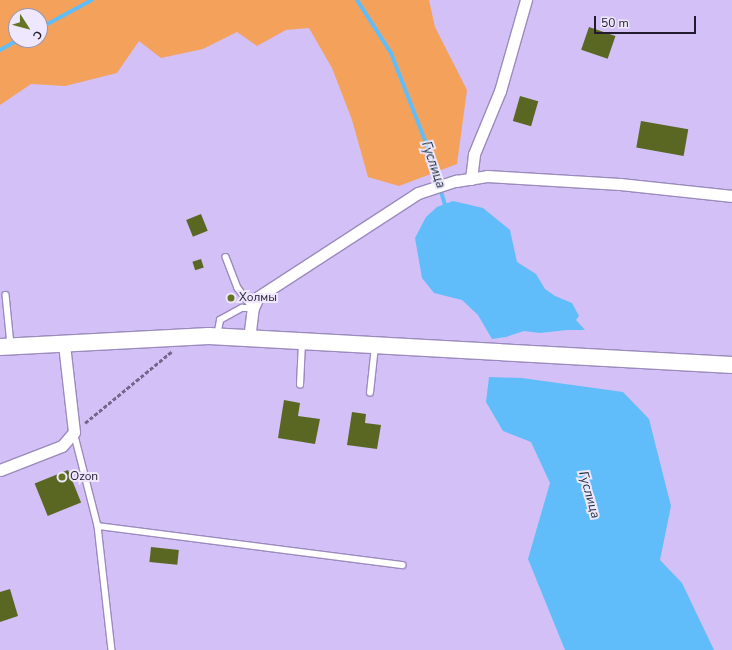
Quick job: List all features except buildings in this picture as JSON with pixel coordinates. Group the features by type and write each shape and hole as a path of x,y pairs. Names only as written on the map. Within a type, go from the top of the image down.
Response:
{"main road":[{"path":"5,347 216,337 732,365"}],"street":[{"path":"471,179 474,154 500,91 526,0"},
{"path":"249,339 252,308 258,297 418,193 456,180 487,176 620,184 732,196"},
{"path":"0,470 62,446 74,432 64,344"}],"lane":[{"path":"226,257 238,288 252,308"},
{"path":"5,347 6,295"},
{"path":"216,337 220,320 242,308 252,308"},
{"path":"300,385 302,342"},
{"path":"370,394 375,346"},
{"path":"74,432 98,526 112,650"},
{"path":"98,526 403,565"}],"path":[{"path":"74,432 175,349"}],"shaded area":[{"path":"0,0 429,0 435,27 467,90 457,164 399,186 368,177 352,120 332,68 309,28 286,30 257,46 237,32 203,49 161,58 139,41 117,73 65,86 31,84 0,105"}],"water":[{"path":"453,201 483,208 510,230 517,262 536,274 545,289 555,296 572,303 579,316 576,320 585,330 540,333 524,331 506,337 492,339 478,315 462,300 434,293 422,278 415,238 426,217 437,207"},
{"path":"489,377 522,378 623,392 649,419 671,506 660,560 682,583 714,650 565,650 528,559 550,483 531,442 503,431 486,402"}],"waterway":[{"name":"Гуслица","path":"48,24 92,0"},
{"name":"Гуслица","path":"357,0 391,53 426,143 446,208"},
{"name":"Гуслица","path":"0,50 8,46"}],"place":[{"name":"Холмы","path":"231,298"},
{"name":"Ozon","path":"62,477"}]}
